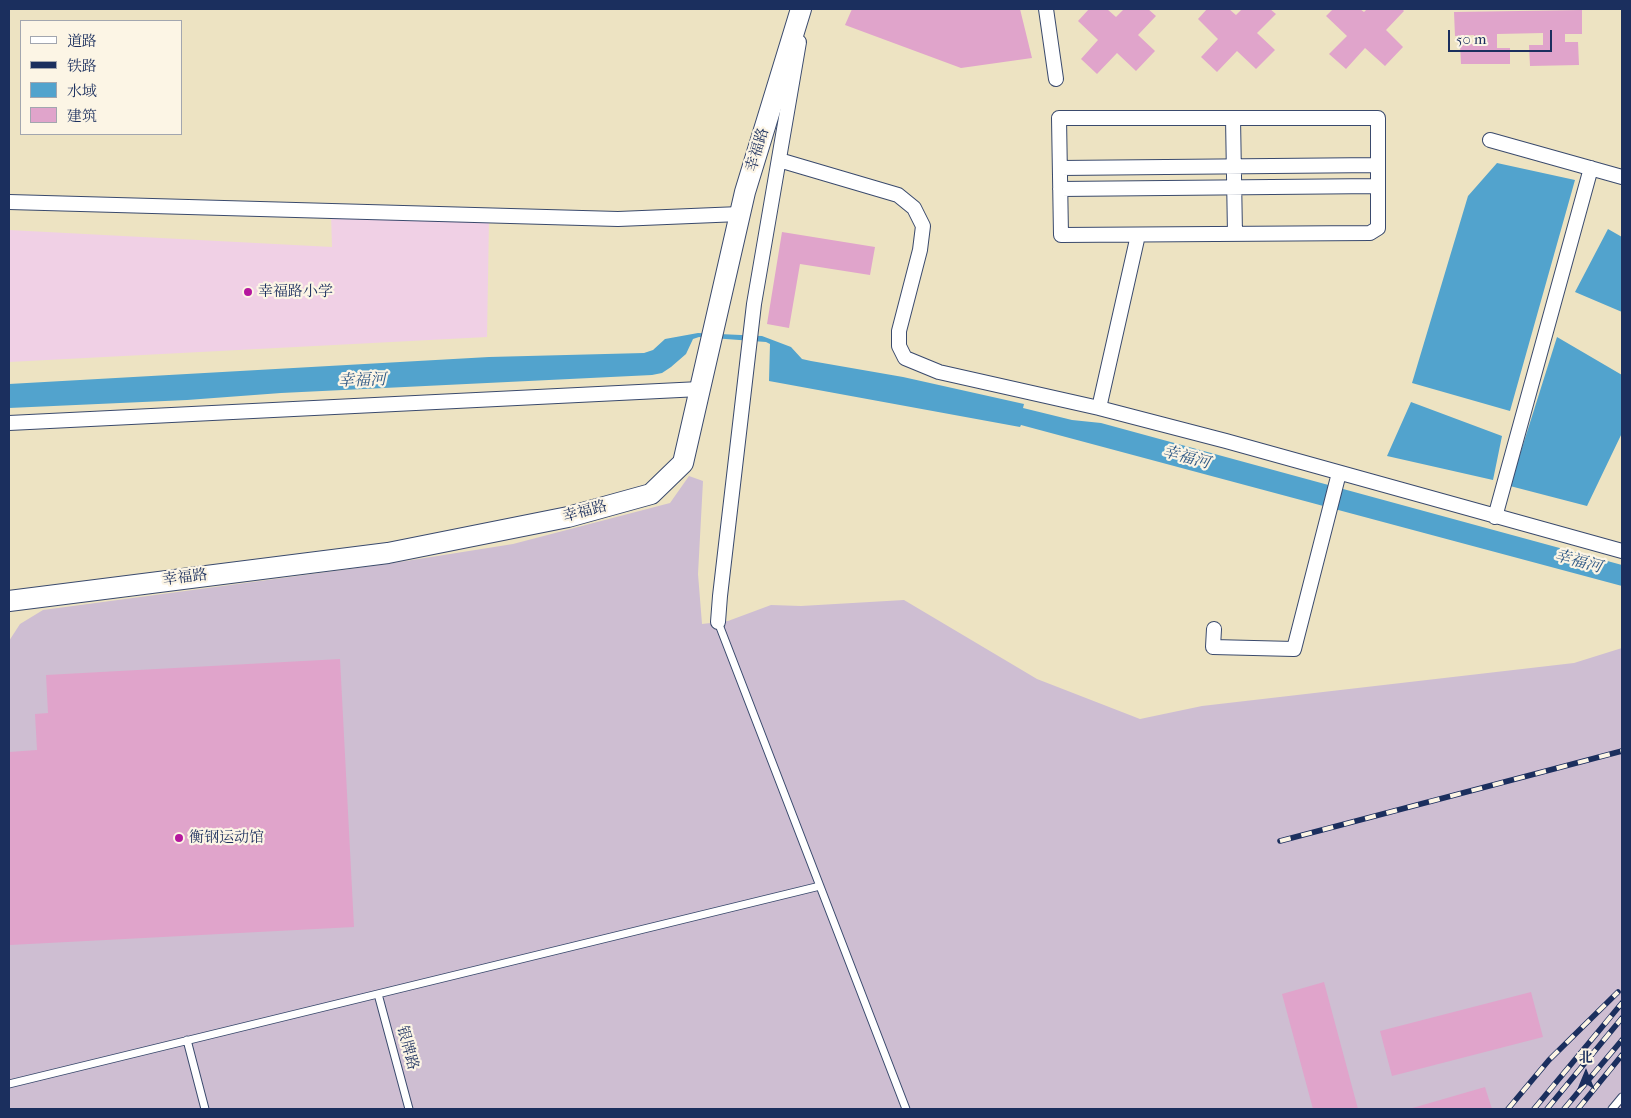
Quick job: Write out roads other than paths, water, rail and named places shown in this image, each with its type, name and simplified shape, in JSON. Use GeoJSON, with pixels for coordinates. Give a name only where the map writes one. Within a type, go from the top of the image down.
{"type":"FeatureCollection","features":[{"type":"Feature","properties":{"kind":"street"},"geometry":{"type":"LineString","coordinates":[[718,622],[754,304],[799,40],[802,9]]}},
{"type":"Feature","properties":{"kind":"street","name":"幸福路"},"geometry":{"type":"LineString","coordinates":[[9,601],[388,553],[568,517],[651,494],[683,463],[745,192],[802,9]]}},
{"type":"Feature","properties":{"kind":"street"},"geometry":{"type":"LineString","coordinates":[[1046,9],[1056,80]]}},
{"type":"Feature","properties":{"kind":"street"},"geometry":{"type":"LineString","coordinates":[[1059,118],[1378,118],[1378,165],[1378,228],[1370,233],[1061,235],[1059,118]]}},
{"type":"Feature","properties":{"kind":"street"},"geometry":{"type":"LineString","coordinates":[[1233,118],[1236,234]]}},
{"type":"Feature","properties":{"kind":"street"},"geometry":{"type":"LineString","coordinates":[[1490,140],[1622,177]]}},
{"type":"Feature","properties":{"kind":"street"},"geometry":{"type":"LineString","coordinates":[[779,160],[898,195],[914,208],[922,226],[920,250],[899,331],[899,346],[905,358],[939,372],[1099,408],[1226,441],[1622,552]]}},
{"type":"Feature","properties":{"kind":"street"},"geometry":{"type":"LineString","coordinates":[[1060,168],[1378,165]]}},
{"type":"Feature","properties":{"kind":"street"},"geometry":{"type":"LineString","coordinates":[[1495,517],[1590,168]]}},
{"type":"Feature","properties":{"kind":"street"},"geometry":{"type":"LineString","coordinates":[[1060,189],[1378,186]]}},
{"type":"Feature","properties":{"kind":"street"},"geometry":{"type":"LineString","coordinates":[[9,202],[618,219],[740,214]]}},
{"type":"Feature","properties":{"kind":"street"},"geometry":{"type":"LineString","coordinates":[[1099,408],[1138,235]]}},
{"type":"Feature","properties":{"kind":"street"},"geometry":{"type":"LineString","coordinates":[[9,423],[700,389]]}},
{"type":"Feature","properties":{"kind":"street"},"geometry":{"type":"LineString","coordinates":[[1214,629],[1213,647],[1294,649],[1339,473]]}},
{"type":"Feature","properties":{"kind":"lane"},"geometry":{"type":"LineString","coordinates":[[718,622],[906,1109]]}},
{"type":"Feature","properties":{"kind":"lane"},"geometry":{"type":"LineString","coordinates":[[9,1084],[820,886]]}},
{"type":"Feature","properties":{"kind":"lane","name":"银牌路"},"geometry":{"type":"LineString","coordinates":[[378,994],[409,1109]]}},
{"type":"Feature","properties":{"kind":"lane"},"geometry":{"type":"LineString","coordinates":[[188,1040],[206,1109]]}},
{"type":"Feature","properties":{"kind":"lane"},"geometry":{"type":"LineString","coordinates":[[1612,1109],[1622,1097]]}},
{"type":"Feature","properties":{"kind":"water"},"geometry":{"type":"Polygon","coordinates":[[[1497,163],[1575,180],[1510,411],[1412,383],[1468,196],[1497,163]]]}},
{"type":"Feature","properties":{"kind":"water"},"geometry":{"type":"Polygon","coordinates":[[[1608,229],[1622,237],[1622,312],[1575,292],[1608,229]]]}},
{"type":"Feature","properties":{"kind":"water","name":"幸福河"},"geometry":{"type":"Polygon","coordinates":[[[698,333],[762,336],[791,347],[802,359],[903,377],[1024,404],[1023,408],[1072,420],[1101,423],[1622,565],[1622,586],[1021,425],[1020,427],[769,381],[770,344],[766,342],[699,337],[693,339],[686,354],[671,367],[662,373],[652,375],[9,408],[9,384],[489,357],[644,353],[653,350],[665,339],[698,333]]]}},
{"type":"Feature","properties":{"kind":"water"},"geometry":{"type":"Polygon","coordinates":[[[1557,337],[1622,375],[1622,433],[1587,506],[1510,486],[1557,337]]]}},
{"type":"Feature","properties":{"kind":"water"},"geometry":{"type":"Polygon","coordinates":[[[1411,402],[1502,436],[1493,480],[1387,456],[1411,402]]]}},
{"type":"Feature","properties":{"kind":"railway"},"geometry":{"type":"LineString","coordinates":[[1280,841],[1622,751]]}},
{"type":"Feature","properties":{"kind":"railway"},"geometry":{"type":"LineString","coordinates":[[1508,1109],[1549,1060],[1618,992]]}},
{"type":"Feature","properties":{"kind":"railway"},"geometry":{"type":"LineString","coordinates":[[1534,1109],[1622,1003]]}},
{"type":"Feature","properties":{"kind":"railway"},"geometry":{"type":"LineString","coordinates":[[1547,1109],[1622,1018]]}},
{"type":"Feature","properties":{"kind":"railway"},"geometry":{"type":"LineString","coordinates":[[1564,1109],[1622,1040]]}},
{"type":"Feature","properties":{"kind":"railway"},"geometry":{"type":"LineString","coordinates":[[1578,1109],[1622,1055]]}},
{"type":"Feature","properties":{"kind":"place","name":"幸福路小学"},"geometry":{"type":"Point","coordinates":[248,292]}},
{"type":"Feature","properties":{"kind":"place","name":"衡钢运动馆"},"geometry":{"type":"Point","coordinates":[179,838]}}]}
